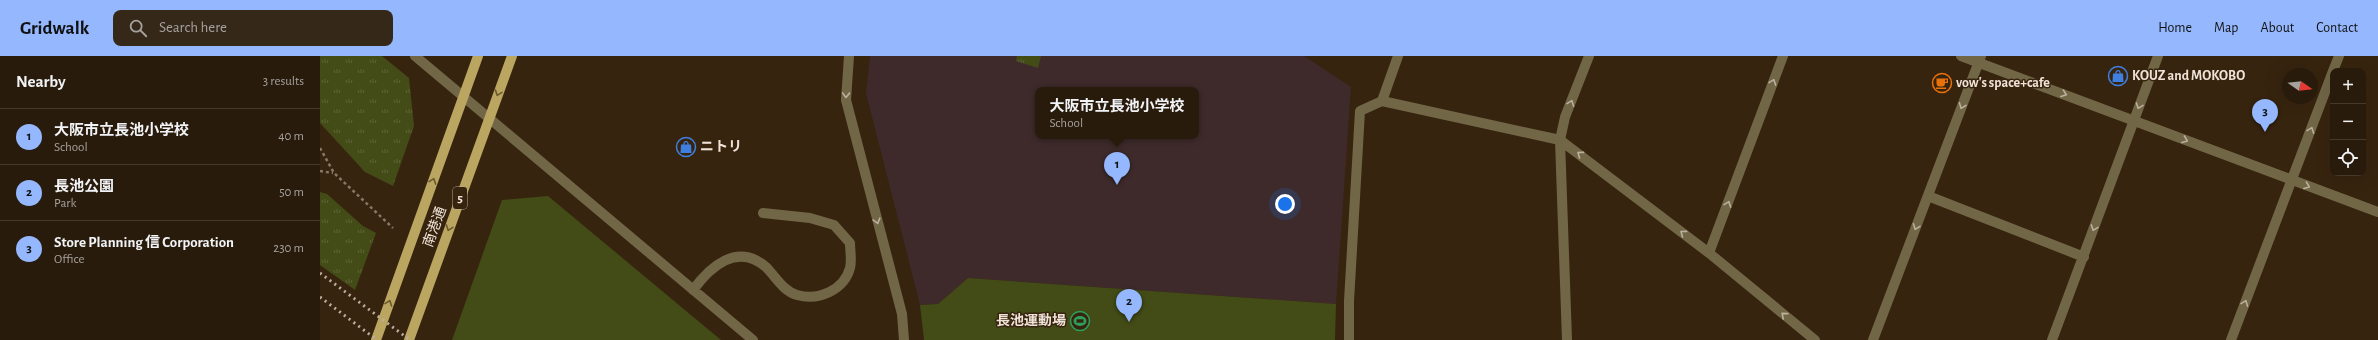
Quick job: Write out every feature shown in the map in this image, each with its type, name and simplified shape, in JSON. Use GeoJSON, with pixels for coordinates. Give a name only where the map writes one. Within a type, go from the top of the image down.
{"type":"FeatureCollection","features":[{"type":"Feature","properties":{"kind":"main road","name":"南港通"},"geometry":{"type":"LineString","coordinates":[[376,340],[478,56]]}},
{"type":"Feature","properties":{"kind":"main road","name":"南港通"},"geometry":{"type":"LineString","coordinates":[[409,340],[512,56]]}},
{"type":"Feature","properties":{"kind":"street"},"geometry":{"type":"LineString","coordinates":[[416,56],[753,340]]}},
{"type":"Feature","properties":{"kind":"street"},"geometry":{"type":"LineString","coordinates":[[849,56],[846,100],[902,314],[904,340]]}},
{"type":"Feature","properties":{"kind":"street"},"geometry":{"type":"LineString","coordinates":[[1382,101],[1398,56]]}},
{"type":"Feature","properties":{"kind":"street"},"geometry":{"type":"LineString","coordinates":[[1567,340],[1560,140],[1565,117],[1589,56]]}},
{"type":"Feature","properties":{"kind":"street"},"geometry":{"type":"LineString","coordinates":[[1709,253],[1783,56]]}},
{"type":"Feature","properties":{"kind":"street"},"geometry":{"type":"LineString","coordinates":[[1961,56],[1980,59],[2134,120],[2378,212]]}},
{"type":"Feature","properties":{"kind":"street"},"geometry":{"type":"LineString","coordinates":[[2052,340],[2158,56]]}},
{"type":"Feature","properties":{"kind":"street"},"geometry":{"type":"LineString","coordinates":[[2334,68],[2339,56]]}},
{"type":"Feature","properties":{"kind":"street"},"geometry":{"type":"LineString","coordinates":[[1873,340],[1980,59]]}},
{"type":"Feature","properties":{"kind":"street"},"geometry":{"type":"LineString","coordinates":[[2231,340],[2330,79]]}},
{"type":"Feature","properties":{"kind":"street"},"geometry":{"type":"LineString","coordinates":[[1349,340],[1349,302],[1360,111],[1382,101],[1560,140],[1709,253],[1814,340]]}},
{"type":"Feature","properties":{"kind":"street"},"geometry":{"type":"LineString","coordinates":[[1928,196],[2084,257]]}},
{"type":"Feature","properties":{"kind":"street"},"geometry":{"type":"LineString","coordinates":[[693,290],[706,273],[725,259],[746,257],[765,266],[778,283],[796,295],[822,296],[840,286],[850,267],[850,243],[834,225],[810,218],[763,213]]}},
{"type":"Feature","properties":{"kind":"path"},"geometry":{"type":"LineString","coordinates":[[320,148],[334,173],[393,228]]}},
{"type":"Feature","properties":{"kind":"path"},"geometry":{"type":"LineString","coordinates":[[320,171],[334,173]]}},
{"type":"Feature","properties":{"kind":"shaded area"},"geometry":{"type":"Polygon","coordinates":[[[870,56],[1304,56],[1351,87],[1336,304],[968,278],[938,304],[920,305],[866,93],[870,56]]]}},
{"type":"Feature","properties":{"kind":"green space"},"geometry":{"type":"Polygon","coordinates":[[[320,56],[382,56],[409,78],[414,126],[393,186],[365,172],[320,123],[320,56]]]}},
{"type":"Feature","properties":{"kind":"green space"},"geometry":{"type":"Polygon","coordinates":[[[1017,56],[1041,56],[1038,68],[1016,61],[1017,56]]]}},
{"type":"Feature","properties":{"kind":"green space"},"geometry":{"type":"Polygon","coordinates":[[[320,192],[327,194],[363,226],[376,233],[355,290],[320,265],[320,192]]]}},
{"type":"Feature","properties":{"kind":"green space"},"geometry":{"type":"Polygon","coordinates":[[[548,196],[721,340],[452,340],[502,200],[548,196]]]}},
{"type":"Feature","properties":{"kind":"green space"},"geometry":{"type":"Polygon","coordinates":[[[968,278],[1336,304],[1335,340],[924,340],[920,305],[938,304],[968,278]]]}},
{"type":"Feature","properties":{"kind":"railway"},"geometry":{"type":"LineString","coordinates":[[320,273],[410,340]]}},
{"type":"Feature","properties":{"kind":"railway"},"geometry":{"type":"LineString","coordinates":[[320,297],[377,340]]}},
{"type":"Feature","properties":{"kind":"place","name":"KOUZ and MOKOBO"},"geometry":{"type":"Point","coordinates":[2118,76]}},
{"type":"Feature","properties":{"kind":"place","name":"vow's space+cafe"},"geometry":{"type":"Point","coordinates":[1942,83]}},
{"type":"Feature","properties":{"kind":"place","name":"Store Planning 信 Corporation"},"geometry":{"type":"Point","coordinates":[2265,132]}},
{"type":"Feature","properties":{"kind":"place","name":"ニトリ"},"geometry":{"type":"Point","coordinates":[686,147]}},
{"type":"Feature","properties":{"kind":"place","name":"大阪市立長池小学校"},"geometry":{"type":"Point","coordinates":[1117,185]}},
{"type":"Feature","properties":{"kind":"place","name":"長池運動場"},"geometry":{"type":"Point","coordinates":[1080,321]}},
{"type":"Feature","properties":{"kind":"place","name":"長池公園"},"geometry":{"type":"Point","coordinates":[1129,322]}}]}
